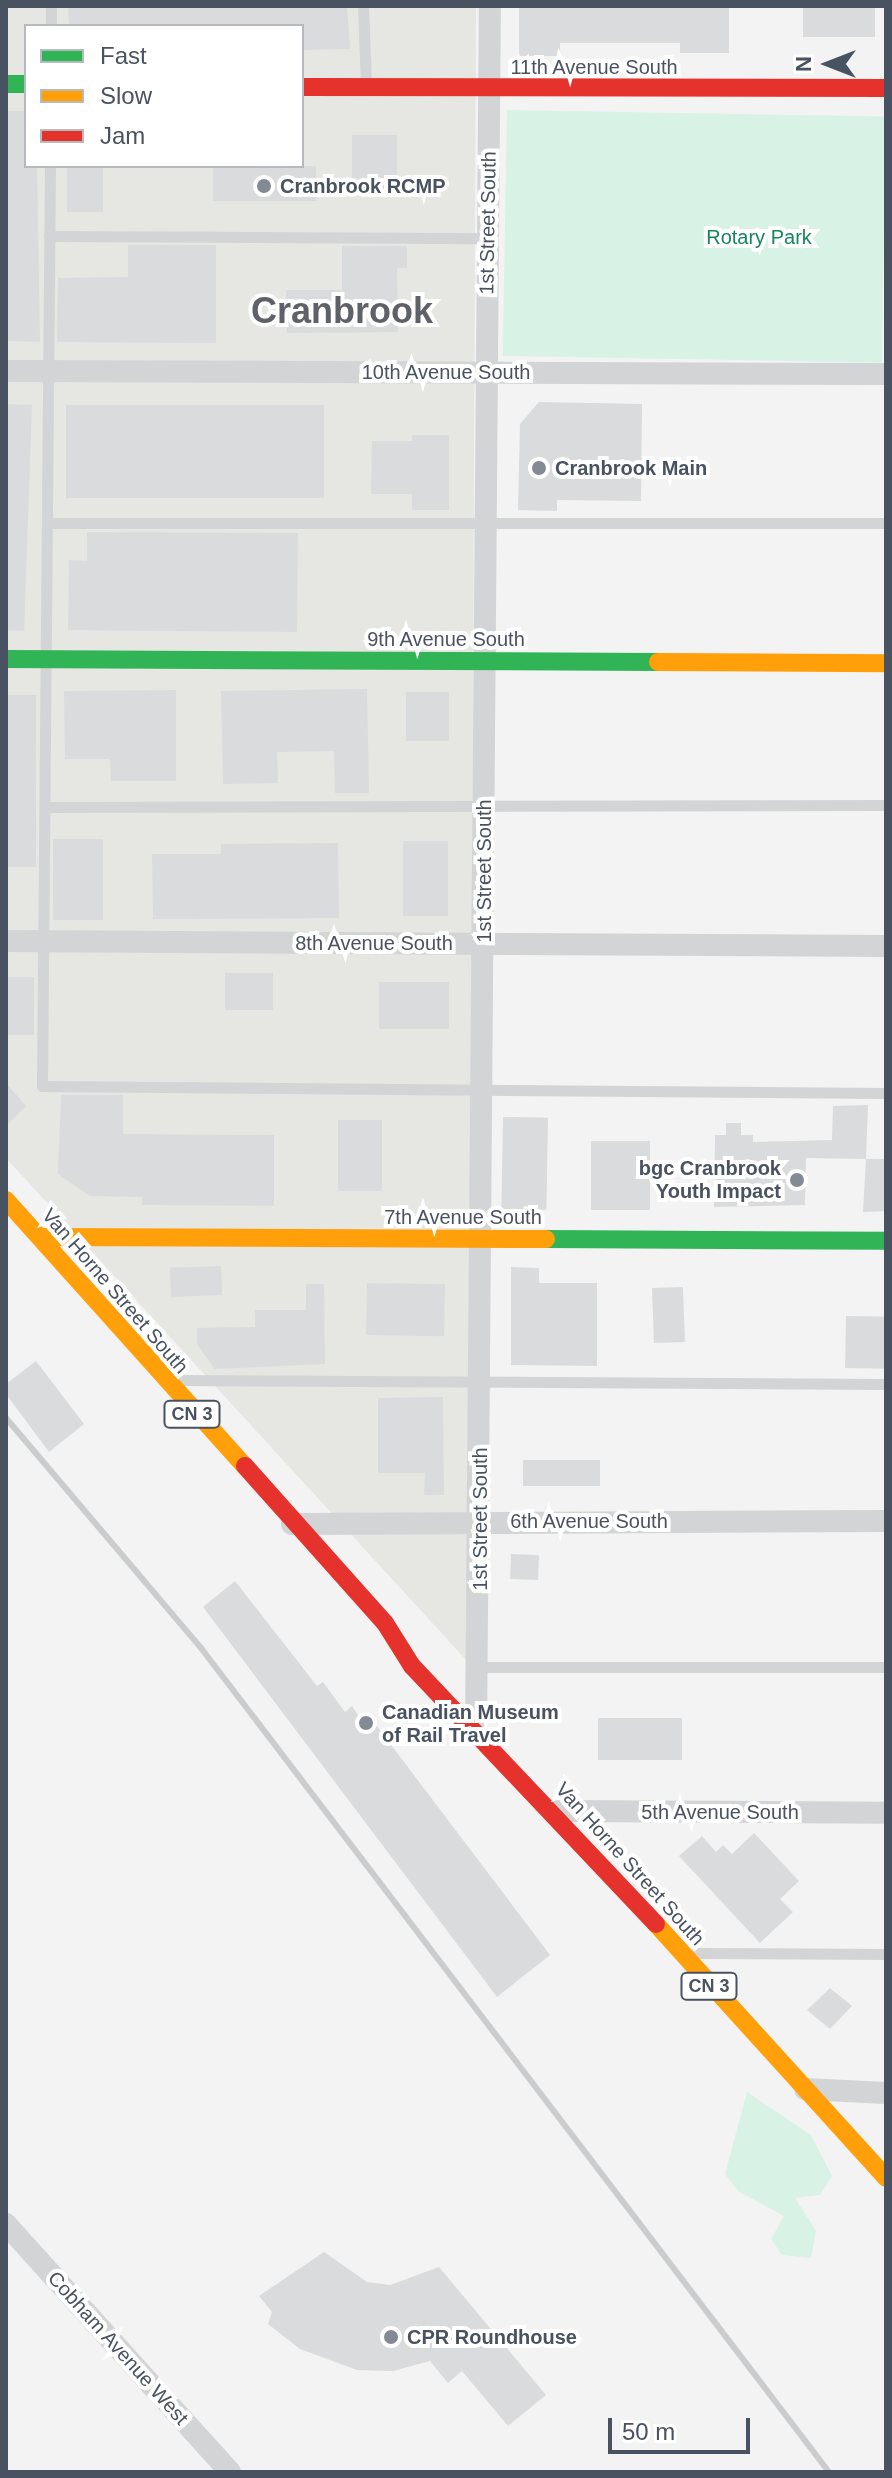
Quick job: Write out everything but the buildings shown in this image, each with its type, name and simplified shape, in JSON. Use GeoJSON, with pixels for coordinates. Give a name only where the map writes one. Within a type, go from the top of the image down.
{"type":"FeatureCollection","features":[{"type":"Feature","properties":{"kind":"main road","name":"11th Avenue South"},"geometry":{"type":"LineString","coordinates":[[304,87],[489,90],[886,88]]}},
{"type":"Feature","properties":{"kind":"main road","name":"9th Avenue South"},"geometry":{"type":"LineString","coordinates":[[6,659],[886,663]]}},
{"type":"Feature","properties":{"kind":"main road","name":"Van Horne Street South"},"geometry":{"type":"LineString","coordinates":[[6,1200],[162,1380],[385,1623],[412,1666],[476,1736],[536,1791]]}},
{"type":"Feature","properties":{"kind":"main road","name":"7th Avenue South"},"geometry":{"type":"LineString","coordinates":[[40,1237],[886,1241]]}},
{"type":"Feature","properties":{"kind":"main road","name":"Van Horne Street South"},"geometry":{"type":"LineString","coordinates":[[385,1623],[417,1642],[478,1707],[553,1811],[886,2178]]}},
{"type":"Feature","properties":{"kind":"street","name":"1st Street South"},"geometry":{"type":"LineString","coordinates":[[476,1736],[479,1667],[490,6]]}},
{"type":"Feature","properties":{"kind":"street","name":"10th Avenue South"},"geometry":{"type":"LineString","coordinates":[[6,371],[886,374]]}},
{"type":"Feature","properties":{"kind":"street","name":"8th Avenue South"},"geometry":{"type":"LineString","coordinates":[[6,941],[886,946]]}},
{"type":"Feature","properties":{"kind":"street","name":"6th Avenue South"},"geometry":{"type":"LineString","coordinates":[[292,1524],[886,1521]]}},
{"type":"Feature","properties":{"kind":"street","name":"5th Avenue South"},"geometry":{"type":"LineString","coordinates":[[553,1811],[886,1813]]}},
{"type":"Feature","properties":{"kind":"street"},"geometry":{"type":"LineString","coordinates":[[805,2089],[886,2093]]}},
{"type":"Feature","properties":{"kind":"street","name":"Cobham Avenue West"},"geometry":{"type":"LineString","coordinates":[[6,2224],[230,2472]]}},
{"type":"Feature","properties":{"kind":"lane"},"geometry":{"type":"LineString","coordinates":[[363,6],[366,88]]}},
{"type":"Feature","properties":{"kind":"lane"},"geometry":{"type":"LineString","coordinates":[[50,168],[42,1086],[886,1093]]}},
{"type":"Feature","properties":{"kind":"lane"},"geometry":{"type":"LineString","coordinates":[[49,236],[488,238]]}},
{"type":"Feature","properties":{"kind":"lane"},"geometry":{"type":"LineString","coordinates":[[47,523],[886,523]]}},
{"type":"Feature","properties":{"kind":"lane"},"geometry":{"type":"LineString","coordinates":[[45,807],[886,805]]}},
{"type":"Feature","properties":{"kind":"lane"},"geometry":{"type":"LineString","coordinates":[[162,1380],[481,1385],[886,1384]]}},
{"type":"Feature","properties":{"kind":"lane"},"geometry":{"type":"LineString","coordinates":[[479,1667],[886,1667]]}},
{"type":"Feature","properties":{"kind":"lane"},"geometry":{"type":"LineString","coordinates":[[679,1953],[886,1954]]}},
{"type":"Feature","properties":{"kind":"shaded area"},"geometry":{"type":"Polygon","coordinates":[[[6,6],[476,6],[469,1663],[6,1158],[6,6]]]}},
{"type":"Feature","properties":{"kind":"green space","name":"Rotary Park"},"geometry":{"type":"Polygon","coordinates":[[[507,110],[886,117],[882,363],[503,356],[507,110]]]}},
{"type":"Feature","properties":{"kind":"green space"},"geometry":{"type":"Polygon","coordinates":[[[747,2092],[811,2135],[832,2176],[820,2195],[795,2198],[816,2231],[811,2258],[782,2255],[771,2239],[784,2216],[738,2191],[725,2174],[747,2092]]]}},
{"type":"Feature","properties":{"kind":"railway"},"geometry":{"type":"LineString","coordinates":[[6,1418],[201,1648],[829,2472]]}},
{"type":"Feature","properties":{"kind":"traffic: fast"},"geometry":{"type":"LineString","coordinates":[[6,84],[24,84]]}},
{"type":"Feature","properties":{"kind":"traffic: fast"},"geometry":{"type":"LineString","coordinates":[[6,659],[658,662]]}},
{"type":"Feature","properties":{"kind":"traffic: fast"},"geometry":{"type":"LineString","coordinates":[[546,1239],[886,1241]]}},
{"type":"Feature","properties":{"kind":"traffic: slow"},"geometry":{"type":"LineString","coordinates":[[658,662],[886,663]]}},
{"type":"Feature","properties":{"kind":"traffic: slow"},"geometry":{"type":"LineString","coordinates":[[6,1200],[245,1466]]}},
{"type":"Feature","properties":{"kind":"traffic: slow"},"geometry":{"type":"LineString","coordinates":[[40,1237],[546,1239]]}},
{"type":"Feature","properties":{"kind":"traffic: slow"},"geometry":{"type":"LineString","coordinates":[[656,1924],[886,2178]]}},
{"type":"Feature","properties":{"kind":"traffic: jam"},"geometry":{"type":"LineString","coordinates":[[304,87],[886,88]]}},
{"type":"Feature","properties":{"kind":"traffic: jam"},"geometry":{"type":"LineString","coordinates":[[245,1466],[385,1623],[412,1666],[656,1924]]}},
{"type":"Feature","properties":{"kind":"place","name":"Cranbrook RCMP"},"geometry":{"type":"Point","coordinates":[264,186]}},
{"type":"Feature","properties":{"kind":"place","name":"Cranbrook Main"},"geometry":{"type":"Point","coordinates":[539,468]}},
{"type":"Feature","properties":{"kind":"place","name":"bgc Cranbrook Youth Impact"},"geometry":{"type":"Point","coordinates":[797,1180]}},
{"type":"Feature","properties":{"kind":"place","name":"Canadian Museum of Rail Travel"},"geometry":{"type":"Point","coordinates":[366,1723]}},
{"type":"Feature","properties":{"kind":"place","name":"CPR Roundhouse"},"geometry":{"type":"Point","coordinates":[391,2337]}},
{"type":"Feature","properties":{"kind":"district","name":"Cranbrook"},"geometry":{"type":"Point","coordinates":[342,311]}}]}
